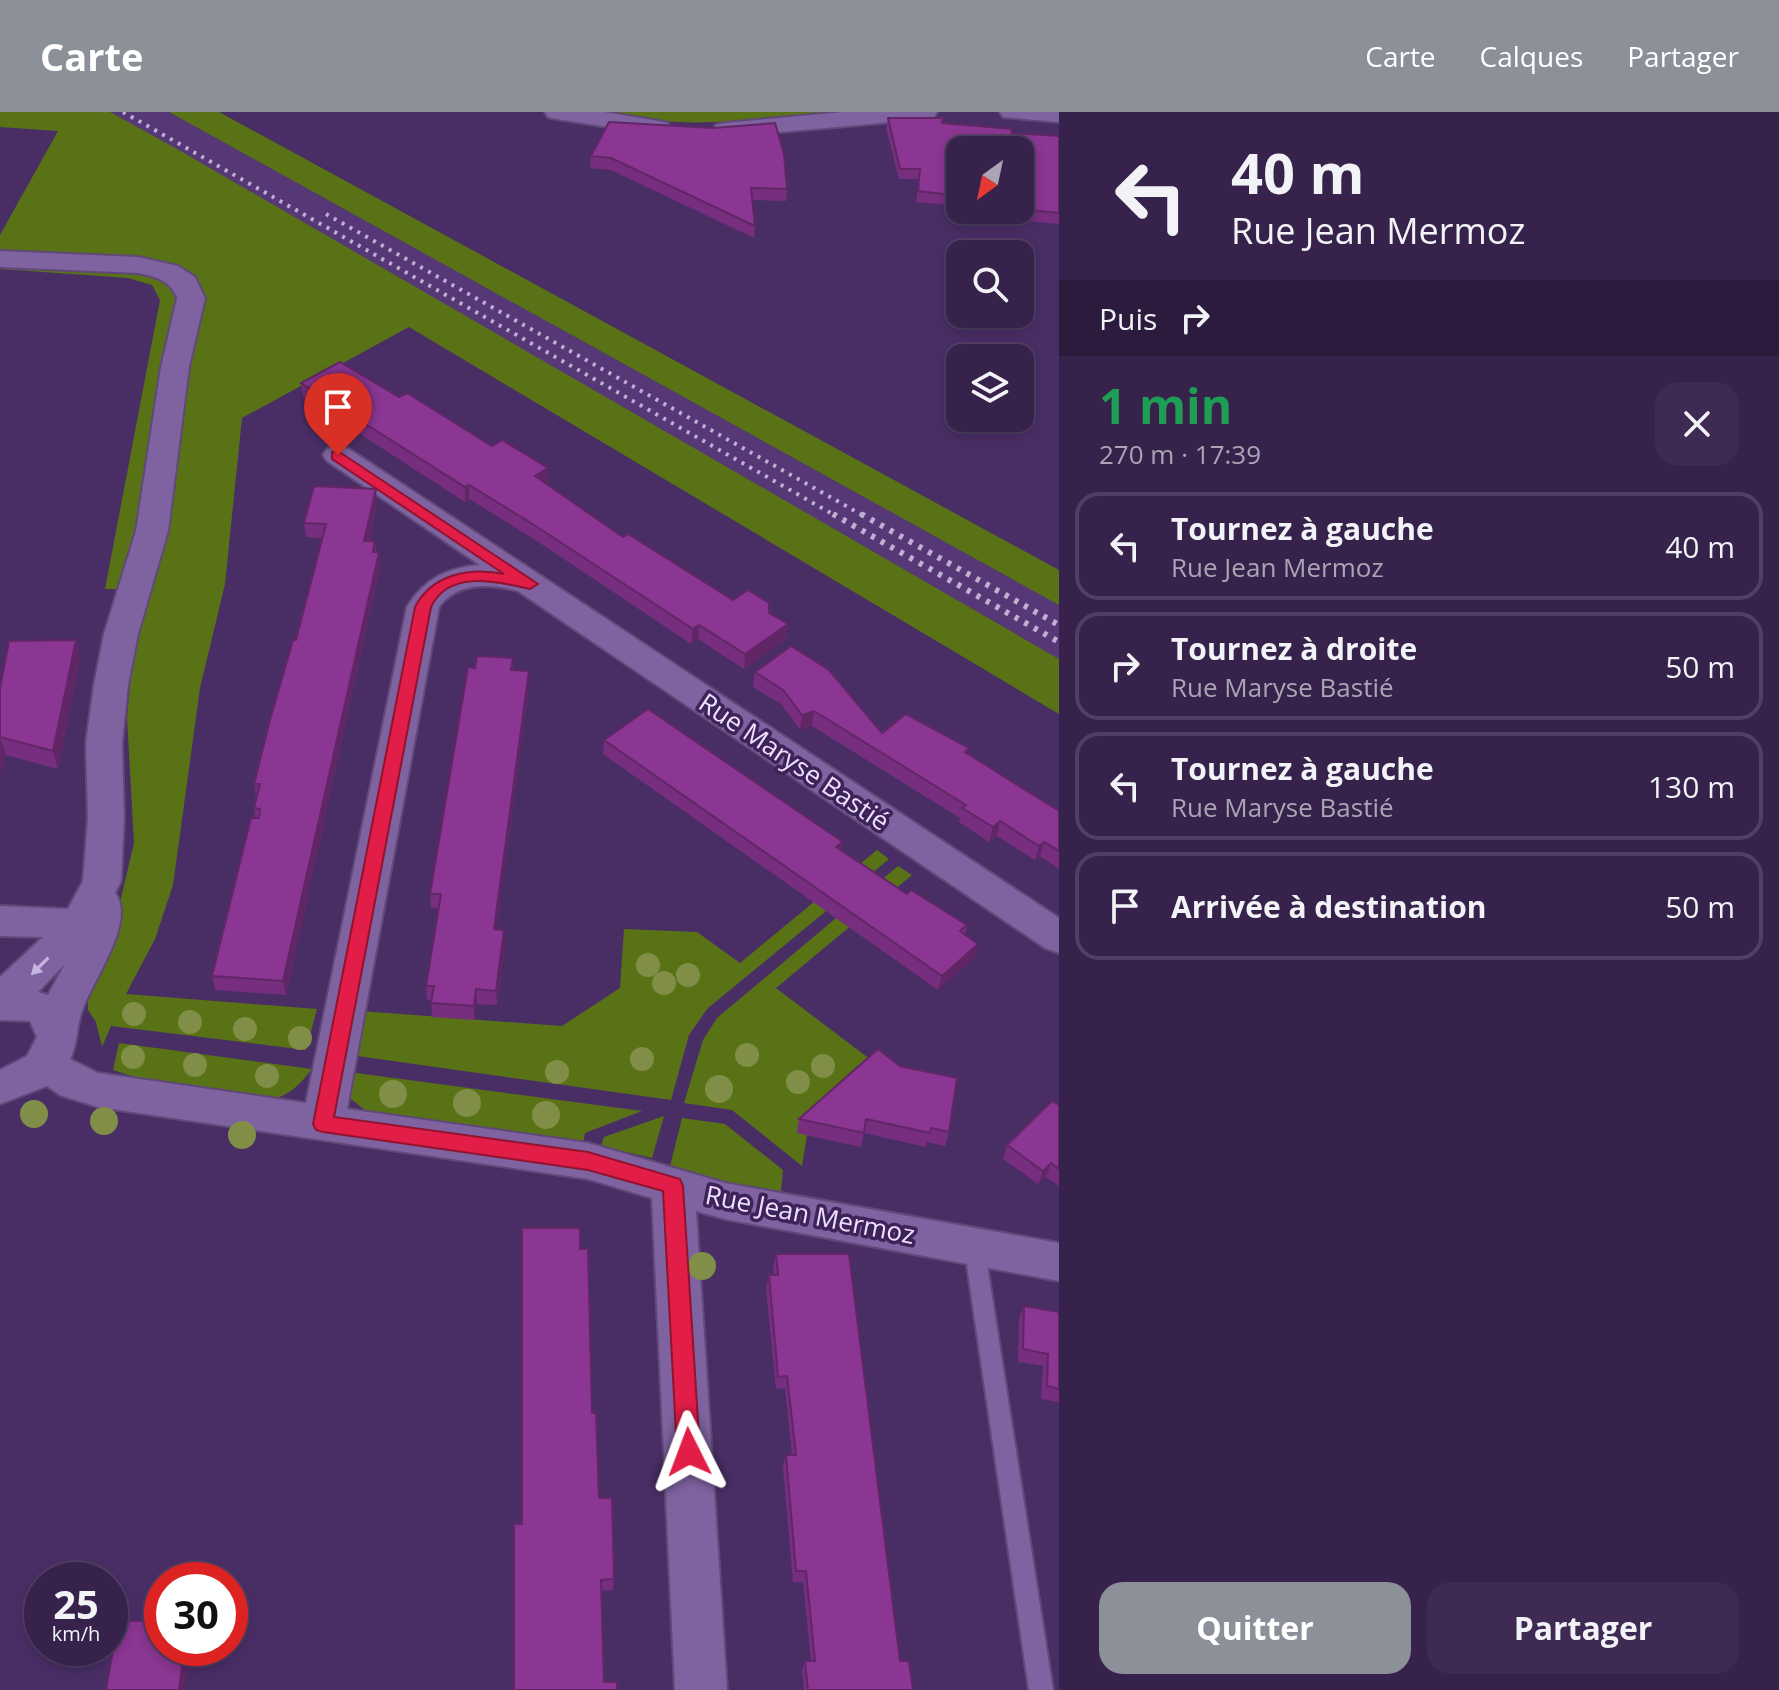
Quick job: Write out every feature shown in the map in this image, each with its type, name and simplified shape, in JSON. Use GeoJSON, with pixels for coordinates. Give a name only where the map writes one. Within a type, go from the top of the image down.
{"type":"FeatureCollection","features":[{"type":"Feature","properties":{"kind":"street"},"geometry":{"type":"LineString","coordinates":[[557,112],[625,124],[692,130],[925,112]]}},
{"type":"Feature","properties":{"kind":"street"},"geometry":{"type":"LineString","coordinates":[[1012,112],[1059,115]]}},
{"type":"Feature","properties":{"kind":"street"},"geometry":{"type":"LineString","coordinates":[[0,259],[156,269],[185,283],[191,298],[175,367],[152,531],[121,634],[111,685],[104,743],[106,819],[101,923],[88,956],[23,1071]]}},
{"type":"Feature","properties":{"kind":"street","name":"Rue Maryse Bastié"},"geometry":{"type":"LineString","coordinates":[[338,455],[1059,938]]}},
{"type":"Feature","properties":{"kind":"street","name":"Rue Maryse Bastié"},"geometry":{"type":"LineString","coordinates":[[323,1124],[423,607],[429,595],[460,578],[487,575],[530,584]]}},
{"type":"Feature","properties":{"kind":"street"},"geometry":{"type":"LineString","coordinates":[[0,1001],[30,976],[78,924],[102,881]]}},
{"type":"Feature","properties":{"kind":"street"},"geometry":{"type":"LineString","coordinates":[[0,921],[78,924]]}},
{"type":"Feature","properties":{"kind":"street","name":"Rue Jean Mermoz"},"geometry":{"type":"LineString","coordinates":[[0,1001],[34,1005],[49,1014],[23,1071],[85,1087],[588,1161],[725,1201],[1059,1262]]}},
{"type":"Feature","properties":{"kind":"street"},"geometry":{"type":"LineString","coordinates":[[673,1186],[701,1690]]}},
{"type":"Feature","properties":{"kind":"lane"},"geometry":{"type":"LineString","coordinates":[[974,1245],[1041,1690]]}},
{"type":"Feature","properties":{"kind":"shaded area"},"geometry":{"type":"Polygon","coordinates":[[[110,112],[169,112],[1059,605],[1059,659],[110,112]]]}},
{"type":"Feature","properties":{"kind":"green space"},"geometry":{"type":"Polygon","coordinates":[[[0,112],[110,112],[177,149],[1059,659],[1059,714],[409,327],[242,418],[225,584],[200,688],[173,885],[155,939],[126,994],[317,1009],[306,1050],[111,1026],[102,1047],[96,1022],[88,1010],[88,993],[117,915],[134,843],[127,718],[133,654],[147,590],[105,589],[160,300],[152,285],[128,278],[0,269],[0,235],[58,131],[0,127],[0,112]]]}},
{"type":"Feature","properties":{"kind":"green space"},"geometry":{"type":"Polygon","coordinates":[[[169,112],[219,112],[1059,570],[1059,605],[169,112]]]}},
{"type":"Feature","properties":{"kind":"green space"},"geometry":{"type":"Polygon","coordinates":[[[608,112],[841,112],[694,122],[636,118],[608,112]]]}},
{"type":"Feature","properties":{"kind":"green space"},"geometry":{"type":"Polygon","coordinates":[[[877,850],[889,859],[707,1009],[689,1035],[671,1100],[350,1055],[360,1011],[562,1026],[620,988],[624,929],[697,932],[740,963],[877,850]]]}},
{"type":"Feature","properties":{"kind":"green space"},"geometry":{"type":"Polygon","coordinates":[[[898,866],[912,875],[776,988],[875,1063],[809,1122],[802,1166],[732,1110],[684,1103],[703,1040],[717,1018],[898,866]]]}},
{"type":"Feature","properties":{"kind":"green space"},"geometry":{"type":"Polygon","coordinates":[[[119,1043],[312,1069],[293,1089],[279,1097],[221,1096],[113,1070],[119,1043]]]}},
{"type":"Feature","properties":{"kind":"green space"},"geometry":{"type":"Polygon","coordinates":[[[349,1072],[642,1111],[585,1133],[583,1143],[366,1111],[345,1090],[349,1072]]]}},
{"type":"Feature","properties":{"kind":"green space"},"geometry":{"type":"Polygon","coordinates":[[[664,1116],[652,1158],[601,1146],[604,1137],[664,1116]]]}},
{"type":"Feature","properties":{"kind":"green space"},"geometry":{"type":"Polygon","coordinates":[[[682,1118],[725,1124],[783,1170],[781,1191],[725,1183],[670,1166],[682,1118]]]}},
{"type":"Feature","properties":{"kind":"building"},"geometry":{"type":"Polygon","coordinates":[[[888,118],[943,118],[942,123],[1059,136],[1059,213],[1034,210],[1034,136],[946,136],[946,194],[918,191],[920,169],[900,169],[888,118]]]}},
{"type":"Feature","properties":{"kind":"building"},"geometry":{"type":"Polygon","coordinates":[[[609,122],[713,128],[775,123],[784,154],[787,189],[751,188],[755,226],[611,158],[591,156],[609,122]]]}},
{"type":"Feature","properties":{"kind":"building"},"geometry":{"type":"Polygon","coordinates":[[[340,362],[399,397],[407,393],[492,446],[502,440],[548,468],[535,476],[623,537],[628,534],[733,600],[748,590],[769,603],[769,613],[788,624],[745,654],[699,625],[693,629],[531,523],[469,485],[465,487],[301,383],[340,362]]]}},
{"type":"Feature","properties":{"kind":"building"},"geometry":{"type":"Polygon","coordinates":[[[314,486],[376,489],[364,541],[375,541],[373,552],[379,552],[283,981],[212,976],[251,818],[259,818],[260,809],[254,808],[260,784],[254,784],[326,524],[304,523],[314,486]]]}},
{"type":"Feature","properties":{"kind":"building"},"geometry":{"type":"Polygon","coordinates":[[[76,640],[53,751],[0,737],[0,688],[9,641],[76,640]]]}},
{"type":"Feature","properties":{"kind":"building"},"geometry":{"type":"Polygon","coordinates":[[[791,646],[829,670],[882,733],[906,714],[969,748],[965,752],[1059,811],[1059,851],[1044,842],[1039,846],[1000,821],[993,827],[962,808],[966,805],[814,711],[802,715],[783,690],[755,672],[791,646]]]}},
{"type":"Feature","properties":{"kind":"building"},"geometry":{"type":"Polygon","coordinates":[[[477,656],[513,658],[511,670],[529,671],[494,929],[504,930],[496,991],[476,989],[474,1006],[431,1003],[434,986],[426,986],[441,894],[430,894],[468,667],[475,668],[477,656]]]}},
{"type":"Feature","properties":{"kind":"building"},"geometry":{"type":"Polygon","coordinates":[[[648,709],[843,842],[836,847],[907,894],[911,890],[967,925],[960,931],[978,944],[942,976],[604,740],[648,709]]]}},
{"type":"Feature","properties":{"kind":"building"},"geometry":{"type":"Polygon","coordinates":[[[878,1049],[900,1066],[957,1078],[949,1132],[931,1128],[930,1133],[866,1119],[864,1133],[799,1119],[878,1049]]]}},
{"type":"Feature","properties":{"kind":"building"},"geometry":{"type":"Polygon","coordinates":[[[1052,1101],[1059,1105],[1059,1169],[1051,1163],[1043,1171],[1007,1145],[1052,1101]]]}},
{"type":"Feature","properties":{"kind":"building"},"geometry":{"type":"Polygon","coordinates":[[[522,1228],[580,1228],[580,1249],[588,1249],[592,1413],[596,1413],[599,1498],[612,1498],[614,1579],[601,1580],[604,1682],[617,1682],[617,1690],[514,1690],[514,1524],[522,1524],[522,1228]]]}},
{"type":"Feature","properties":{"kind":"building"},"geometry":{"type":"Polygon","coordinates":[[[776,1254],[849,1254],[900,1661],[909,1661],[913,1690],[808,1690],[805,1661],[815,1661],[806,1571],[796,1571],[786,1455],[796,1455],[787,1376],[778,1377],[769,1275],[778,1275],[776,1254]]]}},
{"type":"Feature","properties":{"kind":"building"},"geometry":{"type":"Polygon","coordinates":[[[1024,1306],[1059,1312],[1059,1389],[1047,1386],[1048,1354],[1023,1349],[1024,1306]]]}},
{"type":"Feature","properties":{"kind":"building"},"geometry":{"type":"Polygon","coordinates":[[[128,1621],[144,1621],[144,1666],[182,1666],[179,1690],[106,1690],[110,1666],[128,1666],[128,1621]]]}},
{"type":"Feature","properties":{"kind":"railway"},"geometry":{"type":"LineString","coordinates":[[123,112],[836,516]]}},
{"type":"Feature","properties":{"kind":"railway"},"geometry":{"type":"LineString","coordinates":[[326,214],[864,516]]}},
{"type":"Feature","properties":{"kind":"railway"},"geometry":{"type":"LineString","coordinates":[[833,514],[1059,642]]}},
{"type":"Feature","properties":{"kind":"railway"},"geometry":{"type":"LineString","coordinates":[[861,514],[1059,625]]}},
{"type":"Feature","properties":{"kind":"route"},"geometry":{"type":"LineString","coordinates":[[338,455],[530,584],[487,575],[460,578],[429,595],[423,607],[323,1124],[588,1161],[673,1186],[689,1452]]}}]}
